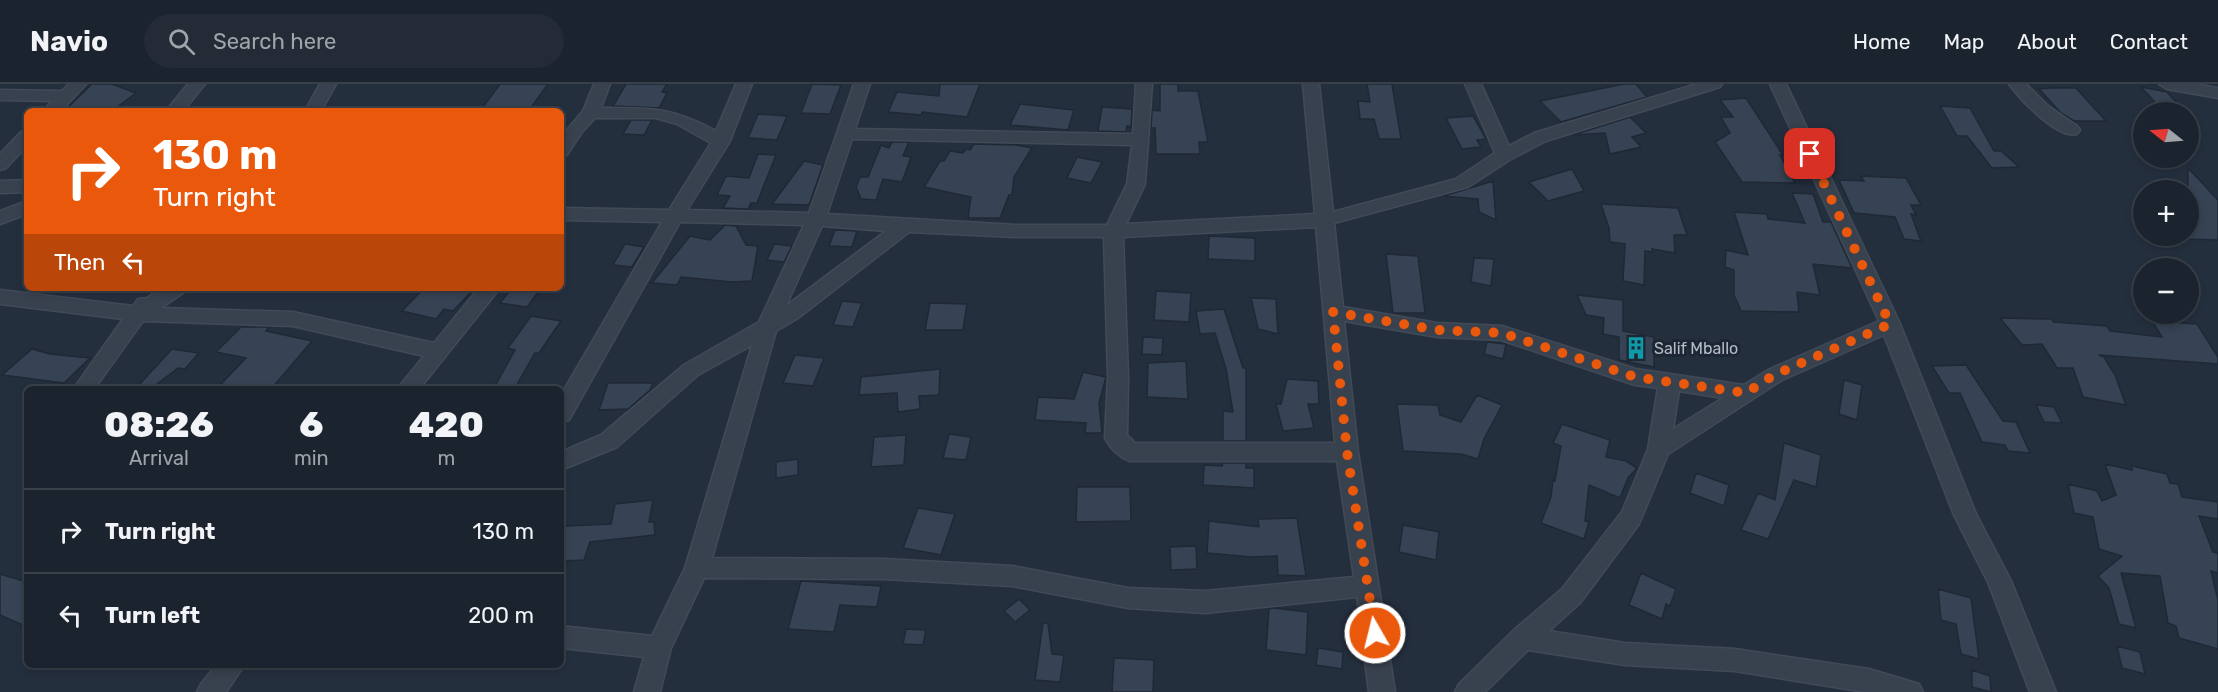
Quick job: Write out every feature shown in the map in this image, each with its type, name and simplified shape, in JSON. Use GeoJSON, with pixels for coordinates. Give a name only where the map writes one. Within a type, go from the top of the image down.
{"type":"FeatureCollection","features":[{"type":"Feature","properties":{"kind":"street"},"geometry":{"type":"LineString","coordinates":[[177,108],[197,84]]}},
{"type":"Feature","properties":{"kind":"street"},"geometry":{"type":"LineString","coordinates":[[591,113],[602,84]]}},
{"type":"Feature","properties":{"kind":"street"},"geometry":{"type":"LineString","coordinates":[[564,409],[674,217],[721,141],[744,84]]}},
{"type":"Feature","properties":{"kind":"street"},"geometry":{"type":"LineString","coordinates":[[647,692],[659,648],[696,568],[767,327],[816,219],[862,84]]}},
{"type":"Feature","properties":{"kind":"street"},"geometry":{"type":"LineString","coordinates":[[1144,84],[1136,184],[1113,231],[1118,377],[1116,438],[1130,452],[1347,452]]}},
{"type":"Feature","properties":{"kind":"street"},"geometry":{"type":"LineString","coordinates":[[1311,84],[1347,452],[1382,692]]}},
{"type":"Feature","properties":{"kind":"street"},"geometry":{"type":"LineString","coordinates":[[1473,84],[1505,155]]}},
{"type":"Feature","properties":{"kind":"street"},"geometry":{"type":"LineString","coordinates":[[564,214],[816,219],[905,226],[1113,231],[1324,220],[1462,183],[1505,155],[1540,137],[1714,84]]}},
{"type":"Feature","properties":{"kind":"street"},"geometry":{"type":"LineString","coordinates":[[1778,84],[1890,324],[1965,515],[1999,581],[2043,692]]}},
{"type":"Feature","properties":{"kind":"street"},"geometry":{"type":"LineString","coordinates":[[2017,84],[2042,110],[2071,130]]}},
{"type":"Feature","properties":{"kind":"street"},"geometry":{"type":"LineString","coordinates":[[2167,84],[2218,93]]}},
{"type":"Feature","properties":{"kind":"street"},"geometry":{"type":"LineString","coordinates":[[0,95],[72,90]]}},
{"type":"Feature","properties":{"kind":"street"},"geometry":{"type":"LineString","coordinates":[[54,108],[72,90]]}},
{"type":"Feature","properties":{"kind":"street"},"geometry":{"type":"LineString","coordinates":[[321,97],[332,108]]}},
{"type":"Feature","properties":{"kind":"street"},"geometry":{"type":"LineString","coordinates":[[568,128],[591,113],[656,113],[683,120],[721,141]]}},
{"type":"Feature","properties":{"kind":"street"},"geometry":{"type":"LineString","coordinates":[[846,134],[1141,140]]}},
{"type":"Feature","properties":{"kind":"street"},"geometry":{"type":"LineString","coordinates":[[0,164],[24,139]]}},
{"type":"Feature","properties":{"kind":"street"},"geometry":{"type":"LineString","coordinates":[[0,187],[24,186]]}},
{"type":"Feature","properties":{"kind":"street"},"geometry":{"type":"LineString","coordinates":[[0,219],[24,208]]}},
{"type":"Feature","properties":{"kind":"street"},"geometry":{"type":"LineString","coordinates":[[564,460],[609,441],[691,370],[791,313],[905,226]]}},
{"type":"Feature","properties":{"kind":"street"},"geometry":{"type":"LineString","coordinates":[[86,386],[105,362],[137,314],[157,291]]}},
{"type":"Feature","properties":{"kind":"street"},"geometry":{"type":"LineString","coordinates":[[137,314],[172,291]]}},
{"type":"Feature","properties":{"kind":"street"},"geometry":{"type":"LineString","coordinates":[[411,386],[487,291]]}},
{"type":"Feature","properties":{"kind":"street"},"geometry":{"type":"LineString","coordinates":[[0,297],[137,314],[293,319],[437,351]]}},
{"type":"Feature","properties":{"kind":"street"},"geometry":{"type":"LineString","coordinates":[[1333,312],[1437,330],[1502,333],[1635,377],[1746,393]]}},
{"type":"Feature","properties":{"kind":"street"},"geometry":{"type":"LineString","coordinates":[[1659,449],[1774,375],[1890,324]]}},
{"type":"Feature","properties":{"kind":"street"},"geometry":{"type":"LineString","coordinates":[[1468,692],[1523,638],[1571,596],[1631,517],[1659,449],[1670,382]]}},
{"type":"Feature","properties":{"kind":"street"},"geometry":{"type":"LineString","coordinates":[[696,568],[884,569],[1012,576],[1128,598],[1205,602],[1368,586]]}},
{"type":"Feature","properties":{"kind":"street"},"geometry":{"type":"LineString","coordinates":[[564,637],[659,648]]}},
{"type":"Feature","properties":{"kind":"street"},"geometry":{"type":"LineString","coordinates":[[1523,638],[1625,654],[1735,660],[1869,681],[1910,692]]}},
{"type":"Feature","properties":{"kind":"street"},"geometry":{"type":"LineString","coordinates":[[210,692],[230,668]]}},
{"type":"Feature","properties":{"kind":"building"},"geometry":{"type":"Polygon","coordinates":[[[92,84],[112,84],[136,93],[116,108],[67,108],[92,84]]]}},
{"type":"Feature","properties":{"kind":"building"},"geometry":{"type":"Polygon","coordinates":[[[500,84],[548,84],[531,108],[483,107],[500,84]]]}},
{"type":"Feature","properties":{"kind":"building"},"geometry":{"type":"Polygon","coordinates":[[[626,84],[667,84],[662,92],[667,93],[659,108],[613,106],[626,84]]]}},
{"type":"Feature","properties":{"kind":"building"},"geometry":{"type":"Polygon","coordinates":[[[812,84],[841,85],[830,114],[801,113],[812,84]]]}},
{"type":"Feature","properties":{"kind":"building"},"geometry":{"type":"Polygon","coordinates":[[[940,84],[980,84],[967,117],[922,112],[921,115],[888,112],[897,92],[939,96],[940,84]]]}},
{"type":"Feature","properties":{"kind":"building"},"geometry":{"type":"Polygon","coordinates":[[[1160,84],[1178,84],[1178,91],[1198,91],[1208,142],[1199,142],[1200,154],[1156,154],[1155,128],[1151,128],[1152,110],[1160,111],[1160,84]]]}},
{"type":"Feature","properties":{"kind":"building"},"geometry":{"type":"Polygon","coordinates":[[[1367,84],[1392,84],[1401,139],[1379,139],[1374,119],[1360,119],[1358,101],[1370,102],[1367,84]]]}},
{"type":"Feature","properties":{"kind":"building"},"geometry":{"type":"Polygon","coordinates":[[[1624,84],[1636,84],[1647,97],[1561,122],[1540,101],[1624,84]]]}},
{"type":"Feature","properties":{"kind":"building"},"geometry":{"type":"Polygon","coordinates":[[[2141,87],[2167,92],[2176,102],[2155,102],[2141,87]]]}},
{"type":"Feature","properties":{"kind":"building"},"geometry":{"type":"Polygon","coordinates":[[[2076,88],[2106,121],[2074,121],[2061,113],[2039,89],[2076,88]]]}},
{"type":"Feature","properties":{"kind":"building"},"geometry":{"type":"Polygon","coordinates":[[[1746,98],[1783,155],[1780,155],[1795,183],[1742,182],[1715,142],[1730,133],[1721,117],[1733,117],[1720,100],[1746,98]]]}},
{"type":"Feature","properties":{"kind":"building"},"geometry":{"type":"Polygon","coordinates":[[[1020,104],[1074,110],[1068,130],[1010,125],[1020,104]]]}},
{"type":"Feature","properties":{"kind":"building"},"geometry":{"type":"Polygon","coordinates":[[[1940,106],[1970,108],[1994,151],[2001,151],[2019,167],[1992,168],[1967,136],[1957,136],[1940,106]]]}},
{"type":"Feature","properties":{"kind":"building"},"geometry":{"type":"Polygon","coordinates":[[[1102,107],[1132,109],[1131,127],[1127,126],[1126,132],[1098,131],[1102,107]]]}},
{"type":"Feature","properties":{"kind":"building"},"geometry":{"type":"Polygon","coordinates":[[[758,114],[787,116],[777,140],[748,138],[758,114]]]}},
{"type":"Feature","properties":{"kind":"building"},"geometry":{"type":"Polygon","coordinates":[[[1473,116],[1486,139],[1477,140],[1481,147],[1462,149],[1446,118],[1473,116]]]}},
{"type":"Feature","properties":{"kind":"building"},"geometry":{"type":"Polygon","coordinates":[[[1630,117],[1646,133],[1632,137],[1641,147],[1610,154],[1605,133],[1573,135],[1630,117]]]}},
{"type":"Feature","properties":{"kind":"building"},"geometry":{"type":"Polygon","coordinates":[[[631,120],[652,120],[644,135],[623,134],[631,120]]]}},
{"type":"Feature","properties":{"kind":"building"},"geometry":{"type":"Polygon","coordinates":[[[892,142],[909,142],[903,156],[911,157],[902,182],[883,179],[876,200],[861,199],[856,187],[860,177],[868,177],[881,145],[889,148],[892,142]]]}},
{"type":"Feature","properties":{"kind":"building"},"geometry":{"type":"Polygon","coordinates":[[[974,144],[1016,145],[1032,148],[1014,177],[1012,195],[1009,195],[1000,218],[968,218],[971,197],[924,187],[940,161],[944,161],[950,151],[963,153],[966,149],[970,150],[974,144]]]}},
{"type":"Feature","properties":{"kind":"building"},"geometry":{"type":"Polygon","coordinates":[[[758,154],[776,155],[757,203],[751,203],[748,209],[723,208],[730,196],[717,195],[726,176],[749,178],[758,154]]]}},
{"type":"Feature","properties":{"kind":"building"},"geometry":{"type":"Polygon","coordinates":[[[1077,157],[1102,162],[1091,183],[1067,178],[1077,157]]]}},
{"type":"Feature","properties":{"kind":"building"},"geometry":{"type":"Polygon","coordinates":[[[804,161],[823,165],[809,205],[772,204],[804,161]]]}},
{"type":"Feature","properties":{"kind":"building"},"geometry":{"type":"Polygon","coordinates":[[[2188,168],[2218,200],[2218,240],[2199,239],[2199,180],[2188,180],[2188,168]]]}},
{"type":"Feature","properties":{"kind":"building"},"geometry":{"type":"Polygon","coordinates":[[[1572,169],[1584,191],[1548,201],[1529,182],[1572,169]]]}},
{"type":"Feature","properties":{"kind":"building"},"geometry":{"type":"Polygon","coordinates":[[[1861,176],[1906,178],[1921,205],[1911,205],[1916,215],[1911,214],[1921,241],[1904,239],[1895,217],[1854,213],[1839,180],[1864,181],[1861,176]]]}},
{"type":"Feature","properties":{"kind":"building"},"geometry":{"type":"Polygon","coordinates":[[[1493,181],[1496,220],[1479,212],[1478,199],[1444,196],[1493,181]]]}},
{"type":"Feature","properties":{"kind":"building"},"geometry":{"type":"Polygon","coordinates":[[[1792,193],[1813,194],[1823,222],[1831,222],[1852,268],[1813,264],[1820,295],[1797,292],[1799,312],[1741,311],[1734,295],[1734,270],[1725,267],[1726,250],[1748,255],[1734,212],[1767,214],[1768,219],[1805,223],[1792,193]]]}},
{"type":"Feature","properties":{"kind":"building"},"geometry":{"type":"Polygon","coordinates":[[[1601,204],[1678,208],[1687,235],[1674,235],[1675,253],[1652,249],[1653,252],[1645,251],[1644,285],[1623,281],[1625,244],[1610,242],[1609,228],[1601,204]]]}},
{"type":"Feature","properties":{"kind":"building"},"geometry":{"type":"Polygon","coordinates":[[[725,225],[736,226],[746,245],[758,246],[752,281],[732,282],[681,277],[677,285],[652,283],[690,236],[710,240],[725,225]]]}},
{"type":"Feature","properties":{"kind":"building"},"geometry":{"type":"Polygon","coordinates":[[[835,230],[857,231],[852,247],[829,246],[835,230]]]}},
{"type":"Feature","properties":{"kind":"building"},"geometry":{"type":"Polygon","coordinates":[[[1209,236],[1255,238],[1255,261],[1208,259],[1209,236]]]}},
{"type":"Feature","properties":{"kind":"building"},"geometry":{"type":"Polygon","coordinates":[[[625,244],[644,247],[632,267],[613,265],[625,244]]]}},
{"type":"Feature","properties":{"kind":"building"},"geometry":{"type":"Polygon","coordinates":[[[774,244],[792,246],[784,262],[767,260],[774,244]]]}},
{"type":"Feature","properties":{"kind":"building"},"geometry":{"type":"Polygon","coordinates":[[[1386,254],[1418,256],[1425,313],[1393,313],[1386,254]]]}},
{"type":"Feature","properties":{"kind":"building"},"geometry":{"type":"Polygon","coordinates":[[[1474,258],[1494,259],[1491,286],[1471,282],[1474,258]]]}},
{"type":"Feature","properties":{"kind":"building"},"geometry":{"type":"Polygon","coordinates":[[[421,291],[472,291],[453,311],[444,309],[436,319],[402,311],[421,291]]]}},
{"type":"Feature","properties":{"kind":"building"},"geometry":{"type":"Polygon","coordinates":[[[510,291],[539,291],[527,307],[500,303],[510,291]]]}},
{"type":"Feature","properties":{"kind":"building"},"geometry":{"type":"Polygon","coordinates":[[[1156,291],[1191,293],[1189,322],[1154,320],[1156,291]]]}},
{"type":"Feature","properties":{"kind":"building"},"geometry":{"type":"Polygon","coordinates":[[[1577,295],[1623,300],[1623,331],[1654,337],[1654,367],[1619,360],[1619,337],[1603,334],[1604,318],[1586,315],[1577,295]]]}},
{"type":"Feature","properties":{"kind":"building"},"geometry":{"type":"Polygon","coordinates":[[[1251,298],[1276,299],[1278,334],[1258,329],[1251,298]]]}},
{"type":"Feature","properties":{"kind":"building"},"geometry":{"type":"Polygon","coordinates":[[[842,301],[862,303],[853,327],[833,325],[842,301]]]}},
{"type":"Feature","properties":{"kind":"building"},"geometry":{"type":"Polygon","coordinates":[[[930,303],[967,304],[963,330],[925,330],[930,303]]]}},
{"type":"Feature","properties":{"kind":"building"},"geometry":{"type":"Polygon","coordinates":[[[1224,309],[1243,368],[1246,368],[1246,441],[1223,441],[1223,411],[1233,412],[1226,369],[1215,333],[1200,334],[1196,311],[1224,309]]]}},
{"type":"Feature","properties":{"kind":"building"},"geometry":{"type":"Polygon","coordinates":[[[531,316],[561,321],[539,353],[535,353],[516,386],[495,386],[515,350],[508,348],[531,316]]]}},
{"type":"Feature","properties":{"kind":"building"},"geometry":{"type":"Polygon","coordinates":[[[2000,318],[2051,319],[2054,322],[2107,326],[2110,331],[2162,337],[2154,324],[2197,324],[2218,357],[2218,364],[2099,355],[2104,357],[2115,375],[2126,405],[2083,397],[2073,368],[2057,368],[2042,344],[2022,345],[2000,318]]]}},
{"type":"Feature","properties":{"kind":"building"},"geometry":{"type":"Polygon","coordinates":[[[241,327],[269,327],[266,331],[312,341],[274,386],[221,384],[246,358],[216,352],[241,327]]]}},
{"type":"Feature","properties":{"kind":"building"},"geometry":{"type":"Polygon","coordinates":[[[1143,337],[1163,338],[1162,355],[1142,354],[1143,337]]]}},
{"type":"Feature","properties":{"kind":"building"},"geometry":{"type":"Polygon","coordinates":[[[1487,342],[1506,344],[1503,359],[1484,354],[1487,342]]]}},
{"type":"Feature","properties":{"kind":"building"},"geometry":{"type":"Polygon","coordinates":[[[32,349],[50,354],[90,358],[64,383],[2,375],[32,349]]]}},
{"type":"Feature","properties":{"kind":"building"},"geometry":{"type":"Polygon","coordinates":[[[172,349],[199,353],[185,369],[178,368],[155,386],[138,386],[172,349]]]}},
{"type":"Feature","properties":{"kind":"building"},"geometry":{"type":"Polygon","coordinates":[[[795,355],[824,358],[813,386],[783,383],[795,355]]]}},
{"type":"Feature","properties":{"kind":"building"},"geometry":{"type":"Polygon","coordinates":[[[1186,361],[1188,399],[1147,397],[1148,363],[1186,361]]]}},
{"type":"Feature","properties":{"kind":"building"},"geometry":{"type":"Polygon","coordinates":[[[1966,365],[2003,421],[2016,422],[2030,453],[2008,451],[2005,445],[1982,442],[1960,393],[1949,393],[1932,366],[1966,365]]]}},
{"type":"Feature","properties":{"kind":"building"},"geometry":{"type":"Polygon","coordinates":[[[940,369],[939,395],[919,396],[920,409],[898,412],[897,393],[859,395],[861,377],[940,369]]]}},
{"type":"Feature","properties":{"kind":"building"},"geometry":{"type":"Polygon","coordinates":[[[1083,372],[1106,377],[1099,403],[1102,433],[1085,433],[1086,423],[1035,420],[1038,397],[1074,399],[1083,372]]]}},
{"type":"Feature","properties":{"kind":"building"},"geometry":{"type":"Polygon","coordinates":[[[1287,379],[1318,381],[1319,404],[1308,404],[1314,428],[1283,431],[1276,404],[1281,404],[1287,379]]]}},
{"type":"Feature","properties":{"kind":"building"},"geometry":{"type":"Polygon","coordinates":[[[1844,380],[1862,385],[1857,420],[1839,414],[1844,380]]]}},
{"type":"Feature","properties":{"kind":"building"},"geometry":{"type":"Polygon","coordinates":[[[608,383],[653,383],[650,390],[628,409],[599,410],[608,383]]]}},
{"type":"Feature","properties":{"kind":"building"},"geometry":{"type":"Polygon","coordinates":[[[1477,395],[1502,405],[1484,439],[1478,459],[1461,454],[1403,451],[1397,404],[1438,405],[1440,415],[1461,422],[1477,395]]]}},
{"type":"Feature","properties":{"kind":"building"},"geometry":{"type":"Polygon","coordinates":[[[2036,405],[2054,407],[2062,423],[2044,422],[2036,405]]]}},
{"type":"Feature","properties":{"kind":"building"},"geometry":{"type":"Polygon","coordinates":[[[1562,424],[1610,440],[1606,457],[1626,461],[1637,468],[1628,478],[1620,498],[1589,485],[1585,521],[1589,522],[1584,539],[1541,523],[1551,497],[1553,480],[1555,481],[1561,446],[1553,443],[1562,424]]]}},
{"type":"Feature","properties":{"kind":"building"},"geometry":{"type":"Polygon","coordinates":[[[949,434],[971,437],[966,460],[943,458],[949,434]]]}},
{"type":"Feature","properties":{"kind":"building"},"geometry":{"type":"Polygon","coordinates":[[[906,435],[904,465],[871,467],[874,437],[906,435]]]}},
{"type":"Feature","properties":{"kind":"building"},"geometry":{"type":"Polygon","coordinates":[[[1784,443],[1821,455],[1816,487],[1794,480],[1768,539],[1741,530],[1758,493],[1775,500],[1784,443]]]}},
{"type":"Feature","properties":{"kind":"building"},"geometry":{"type":"Polygon","coordinates":[[[798,459],[798,475],[776,478],[776,462],[798,459]]]}},
{"type":"Feature","properties":{"kind":"building"},"geometry":{"type":"Polygon","coordinates":[[[1223,463],[1246,463],[1246,468],[1254,468],[1254,488],[1203,485],[1204,465],[1222,466],[1223,463]]]}},
{"type":"Feature","properties":{"kind":"building"},"geometry":{"type":"Polygon","coordinates":[[[2105,464],[2132,470],[2132,466],[2167,474],[2170,483],[2178,484],[2182,497],[2218,502],[2218,519],[2199,516],[2213,552],[2218,553],[2218,573],[2211,571],[2218,600],[2218,649],[2179,638],[2176,626],[2168,623],[2160,576],[2121,573],[2136,628],[2119,624],[2109,588],[2098,576],[2122,556],[2099,549],[2093,517],[2074,513],[2068,484],[2097,491],[2102,501],[2116,495],[2105,464]]]}},
{"type":"Feature","properties":{"kind":"building"},"geometry":{"type":"Polygon","coordinates":[[[1696,473],[1729,485],[1724,506],[1690,493],[1696,473]]]}},
{"type":"Feature","properties":{"kind":"building"},"geometry":{"type":"Polygon","coordinates":[[[1077,487],[1130,487],[1131,521],[1076,522],[1077,487]]]}},
{"type":"Feature","properties":{"kind":"building"},"geometry":{"type":"Polygon","coordinates":[[[653,500],[649,522],[654,522],[655,535],[590,542],[584,560],[564,561],[566,526],[611,524],[615,504],[653,500]]]}},
{"type":"Feature","properties":{"kind":"building"},"geometry":{"type":"Polygon","coordinates":[[[918,508],[955,514],[941,555],[903,548],[918,508]]]}},
{"type":"Feature","properties":{"kind":"building"},"geometry":{"type":"Polygon","coordinates":[[[1297,518],[1306,576],[1278,575],[1277,556],[1251,557],[1207,553],[1209,521],[1259,527],[1258,519],[1297,518]]]}},
{"type":"Feature","properties":{"kind":"building"},"geometry":{"type":"Polygon","coordinates":[[[1403,525],[1439,532],[1436,560],[1399,552],[1403,525]]]}},
{"type":"Feature","properties":{"kind":"building"},"geometry":{"type":"Polygon","coordinates":[[[1196,546],[1197,569],[1171,570],[1170,547],[1196,546]]]}},
{"type":"Feature","properties":{"kind":"building"},"geometry":{"type":"Polygon","coordinates":[[[1641,573],[1676,589],[1670,606],[1666,604],[1662,619],[1629,605],[1641,573]]]}},
{"type":"Feature","properties":{"kind":"building"},"geometry":{"type":"Polygon","coordinates":[[[0,574],[24,581],[24,626],[0,615],[0,574]]]}},
{"type":"Feature","properties":{"kind":"building"},"geometry":{"type":"Polygon","coordinates":[[[801,581],[881,586],[877,607],[840,605],[834,632],[788,629],[801,581]]]}},
{"type":"Feature","properties":{"kind":"building"},"geometry":{"type":"Polygon","coordinates":[[[1938,589],[1971,598],[1979,659],[1961,654],[1956,624],[1941,620],[1938,589]]]}},
{"type":"Feature","properties":{"kind":"building"},"geometry":{"type":"Polygon","coordinates":[[[1019,599],[1030,610],[1015,622],[1004,611],[1019,599]]]}},
{"type":"Feature","properties":{"kind":"building"},"geometry":{"type":"Polygon","coordinates":[[[1269,609],[1308,612],[1306,655],[1266,650],[1269,609]]]}},
{"type":"Feature","properties":{"kind":"building"},"geometry":{"type":"Polygon","coordinates":[[[1043,623],[1048,623],[1052,654],[1064,655],[1060,682],[1035,680],[1043,623]]]}},
{"type":"Feature","properties":{"kind":"building"},"geometry":{"type":"Polygon","coordinates":[[[906,629],[926,630],[923,645],[903,644],[906,629]]]}},
{"type":"Feature","properties":{"kind":"building"},"geometry":{"type":"Polygon","coordinates":[[[2117,646],[2140,652],[2145,674],[2122,668],[2117,646]]]}},
{"type":"Feature","properties":{"kind":"building"},"geometry":{"type":"Polygon","coordinates":[[[1318,648],[1343,652],[1342,669],[1316,665],[1318,648]]]}},
{"type":"Feature","properties":{"kind":"building"},"geometry":{"type":"Polygon","coordinates":[[[1114,658],[1154,660],[1153,692],[1112,692],[1114,658]]]}},
{"type":"Feature","properties":{"kind":"building"},"geometry":{"type":"Polygon","coordinates":[[[1972,670],[1990,676],[1991,692],[1972,687],[1972,670]]]}},
{"type":"Feature","properties":{"kind":"place","name":"Salif Mballo"},"geometry":{"type":"Point","coordinates":[1636,348]}},
{"type":"Feature","properties":{"kind":"route"},"geometry":{"type":"LineString","coordinates":[[1375,633],[1347,452],[1333,312],[1437,330],[1502,333],[1635,377],[1746,393],[1774,375],[1890,324],[1810,154]]}}]}
